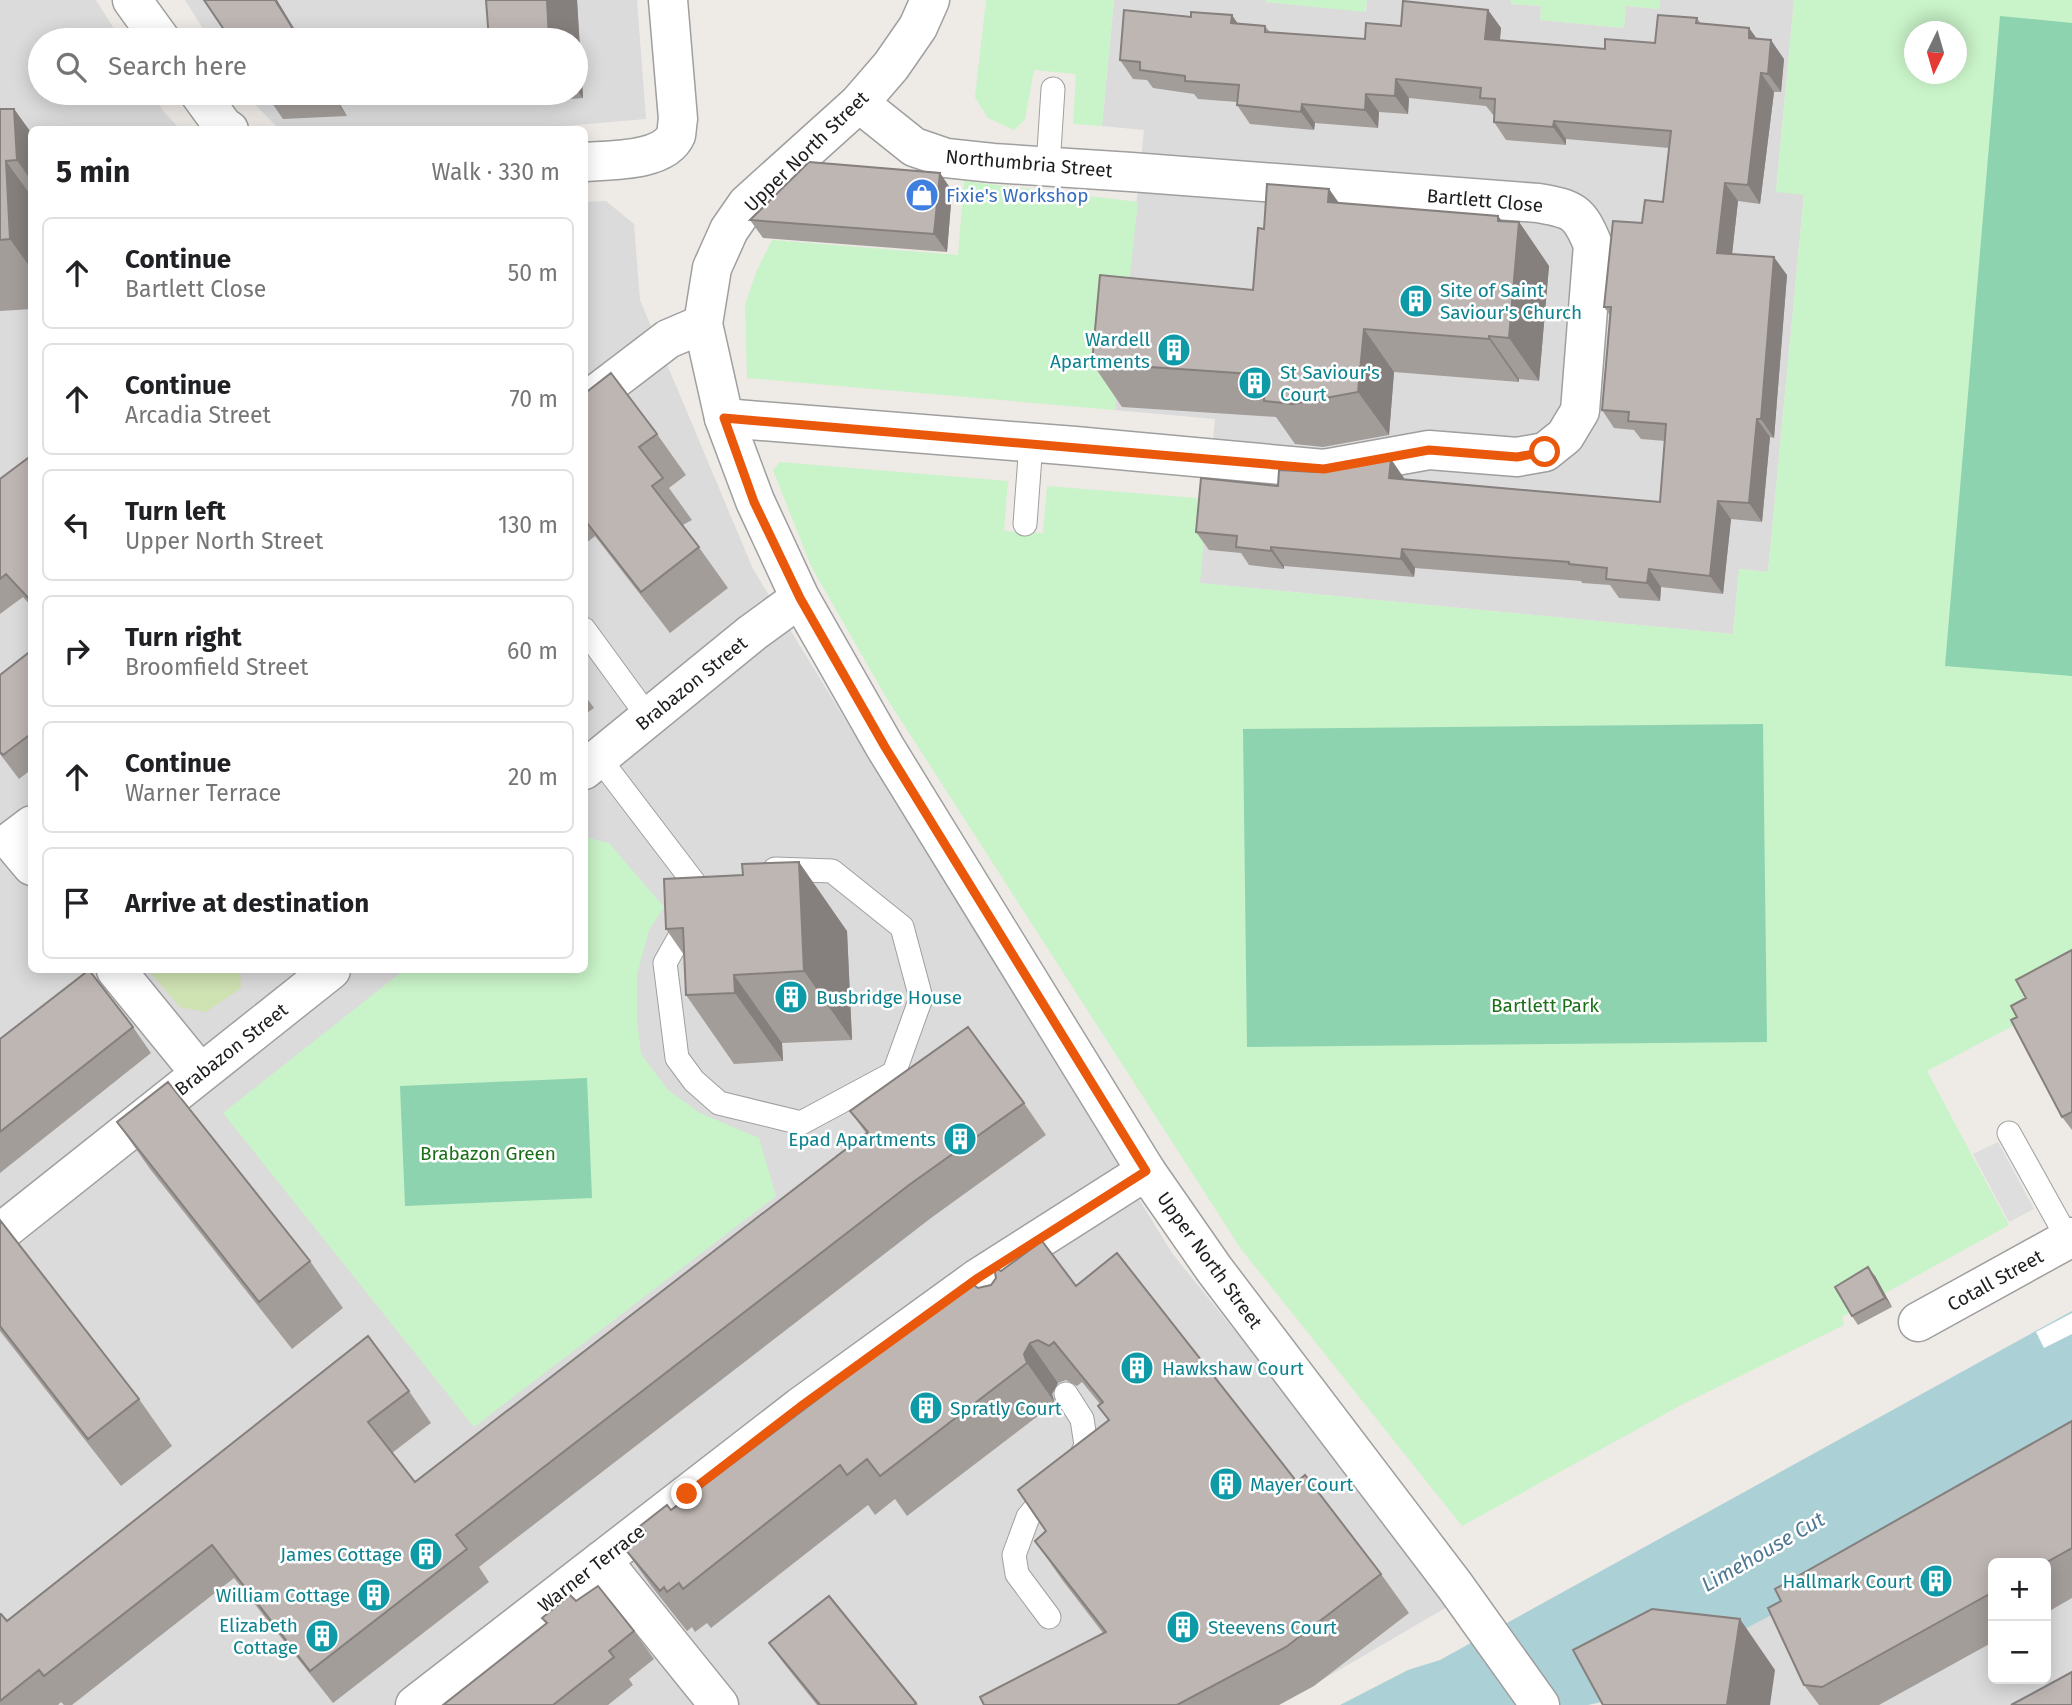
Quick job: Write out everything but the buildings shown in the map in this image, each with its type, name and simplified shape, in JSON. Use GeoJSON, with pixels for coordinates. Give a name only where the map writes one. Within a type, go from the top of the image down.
{"type":"FeatureCollection","features":[{"type":"Feature","properties":{"kind":"street"},"geometry":{"type":"LineString","coordinates":[[132,0],[152,28]]}},
{"type":"Feature","properties":{"kind":"street"},"geometry":{"type":"LineString","coordinates":[[588,162],[639,157],[663,150],[675,136],[678,119],[668,0]]}},
{"type":"Feature","properties":{"kind":"street","name":"Upper North Street"},"geometry":{"type":"LineString","coordinates":[[930,0],[918,27],[859,103],[747,204],[729,230],[712,268],[703,324],[724,418],[754,502],[800,598],[885,747],[1146,1171],[1214,1269],[1455,1586],[1540,1705]]}},
{"type":"Feature","properties":{"kind":"street","name":"Northumbria Street"},"geometry":{"type":"LineString","coordinates":[[859,103],[914,147],[946,158],[1131,172]]}},
{"type":"Feature","properties":{"kind":"street"},"geometry":{"type":"LineString","coordinates":[[208,105],[223,126]]}},
{"type":"Feature","properties":{"kind":"street","name":"Bartlett Close"},"geometry":{"type":"LineString","coordinates":[[724,418],[1324,469],[1429,450],[1517,457],[1545,452],[1565,436],[1580,411],[1593,245],[1582,221],[1565,208],[1538,203],[1131,172]]}},
{"type":"Feature","properties":{"kind":"street"},"geometry":{"type":"LineString","coordinates":[[588,400],[668,340],[703,324]]}},
{"type":"Feature","properties":{"kind":"street","name":"Brabazon Street"},"geometry":{"type":"LineString","coordinates":[[592,764],[752,633],[800,598]]}},
{"type":"Feature","properties":{"kind":"street"},"geometry":{"type":"LineString","coordinates":[[118,973],[200,1073]]}},
{"type":"Feature","properties":{"kind":"street","name":"Brabazon Street"},"geometry":{"type":"LineString","coordinates":[[0,1233],[327,973]]}},
{"type":"Feature","properties":{"kind":"street","name":"Warner Terrace"},"geometry":{"type":"LineString","coordinates":[[415,1705],[800,1407],[986,1287],[1146,1171]]}},
{"type":"Feature","properties":{"kind":"street","name":"Cotall Street"},"geometry":{"type":"LineString","coordinates":[[1918,1322],[2070,1238]]}},
{"type":"Feature","properties":{"kind":"street"},"geometry":{"type":"LineString","coordinates":[[601,1560],[719,1705]]}},
{"type":"Feature","properties":{"kind":"lane"},"geometry":{"type":"LineString","coordinates":[[1048,166],[1053,89]]}},
{"type":"Feature","properties":{"kind":"lane"},"geometry":{"type":"LineString","coordinates":[[1025,524],[1031,443]]}},
{"type":"Feature","properties":{"kind":"lane"},"geometry":{"type":"LineString","coordinates":[[588,634],[649,718]]}},
{"type":"Feature","properties":{"kind":"lane"},"geometry":{"type":"LineString","coordinates":[[592,764],[705,897]]}},
{"type":"Feature","properties":{"kind":"lane"},"geometry":{"type":"LineString","coordinates":[[727,885],[700,901],[665,963],[677,1058],[694,1081],[719,1103],[801,1124],[894,1073],[921,998],[902,927],[832,871],[761,868],[750,874]]}},
{"type":"Feature","properties":{"kind":"lane"},"geometry":{"type":"LineString","coordinates":[[2009,1133],[2070,1238]]}},
{"type":"Feature","properties":{"kind":"lane"},"geometry":{"type":"LineString","coordinates":[[1049,1617],[1017,1574],[1014,1555],[1028,1517],[1049,1492],[1076,1468],[1086,1446],[1082,1419],[1066,1394]]}},
{"type":"Feature","properties":{"kind":"shaded area"},"geometry":{"type":"Polygon","coordinates":[[[0,0],[96,0],[114,28],[28,28],[28,105],[160,105],[177,126],[28,126],[28,973],[588,973],[588,202],[606,201],[634,224],[640,300],[753,569],[1172,1253],[1454,1603],[1279,1705],[0,1705],[0,0]]]}},
{"type":"Feature","properties":{"kind":"shaded area"},"geometry":{"type":"Polygon","coordinates":[[[185,0],[637,0],[646,119],[564,126],[276,126],[256,105],[588,105],[588,28],[202,28],[185,0]]]}},
{"type":"Feature","properties":{"kind":"shaded area"},"geometry":{"type":"Polygon","coordinates":[[[1114,0],[1266,0],[1366,11],[1367,0],[1511,0],[1511,4],[1541,6],[1540,20],[1624,28],[1626,6],[1659,9],[1660,0],[1794,0],[1776,191],[1804,194],[1768,572],[1739,569],[1733,634],[1199,583],[1215,419],[1115,410],[1144,130],[1102,126],[1114,0]]]}},
{"type":"Feature","properties":{"kind":"shaded area"},"geometry":{"type":"Polygon","coordinates":[[[1998,1142],[2034,1209],[2009,1222],[1973,1154],[1998,1142]]]}},
{"type":"Feature","properties":{"kind":"shaded area"},"geometry":{"type":"Polygon","coordinates":[[[2072,1454],[2072,1705],[1608,1705],[1606,1701],[1866,1566],[2072,1454]]]}},
{"type":"Feature","properties":{"kind":"green space"},"geometry":{"type":"Polygon","coordinates":[[[986,0],[1114,0],[1102,126],[1073,124],[1076,74],[1034,70],[1025,119],[1014,130],[988,118],[975,97],[986,0]]]}},
{"type":"Feature","properties":{"kind":"green space"},"geometry":{"type":"Polygon","coordinates":[[[1266,0],[1367,0],[1365,12],[1266,0]]]}},
{"type":"Feature","properties":{"kind":"green space"},"geometry":{"type":"Polygon","coordinates":[[[1511,0],[1660,0],[1659,9],[1626,6],[1624,28],[1540,20],[1541,6],[1511,4],[1511,0]]]}},
{"type":"Feature","properties":{"kind":"green space","name":"Bartlett Park"},"geometry":{"type":"Polygon","coordinates":[[[1790,0],[2072,0],[2072,995],[1927,1071],[2009,1225],[1842,1317],[1844,1325],[1681,1405],[1462,1526],[1241,1249],[886,697],[811,566],[773,470],[780,462],[1008,481],[1004,531],[1043,533],[1047,486],[1208,499],[1200,583],[1733,634],[1739,569],[1768,572],[1804,195],[1776,192],[1794,1],[1790,0]]]}},
{"type":"Feature","properties":{"kind":"green space"},"geometry":{"type":"Polygon","coordinates":[[[2000,16],[2072,23],[2072,676],[1945,666],[2000,16]]]}},
{"type":"Feature","properties":{"kind":"green space"},"geometry":{"type":"Polygon","coordinates":[[[964,181],[1138,202],[1115,410],[747,378],[745,305],[757,270],[772,240],[958,255],[964,181]]]}},
{"type":"Feature","properties":{"kind":"green space"},"geometry":{"type":"Polygon","coordinates":[[[1763,724],[1767,1042],[1247,1047],[1243,729],[1763,724]]]}},
{"type":"Feature","properties":{"kind":"green space","name":"Brabazon Green"},"geometry":{"type":"Polygon","coordinates":[[[588,838],[609,843],[664,907],[649,930],[637,975],[637,1020],[641,1054],[668,1090],[700,1113],[759,1138],[776,1196],[474,1427],[223,1113],[400,973],[588,973],[588,838]]]}},
{"type":"Feature","properties":{"kind":"green space"},"geometry":{"type":"Polygon","coordinates":[[[151,973],[240,973],[241,988],[206,1012],[180,1007],[151,973]]]}},
{"type":"Feature","properties":{"kind":"green space"},"geometry":{"type":"Polygon","coordinates":[[[587,1078],[592,1198],[405,1206],[400,1086],[587,1078]]]}},
{"type":"Feature","properties":{"kind":"water","name":"Limehouse Cut"},"geometry":{"type":"Polygon","coordinates":[[[2072,1311],[2072,1454],[1866,1566],[1606,1701],[1588,1705],[1340,1705],[1408,1670],[1440,1660],[2072,1311]]]}},
{"type":"Feature","properties":{"kind":"pier"},"geometry":{"type":"Polygon","coordinates":[[[2072,1313],[2072,1334],[2044,1348],[2036,1332],[2072,1313]]]}},
{"type":"Feature","properties":{"kind":"place","name":"Fixie's Workshop"},"geometry":{"type":"Point","coordinates":[922,195]}},
{"type":"Feature","properties":{"kind":"place","name":"Site of Saint Saviour's Church"},"geometry":{"type":"Point","coordinates":[1416,301]}},
{"type":"Feature","properties":{"kind":"place","name":"Wardell Apartments"},"geometry":{"type":"Point","coordinates":[1174,350]}},
{"type":"Feature","properties":{"kind":"place","name":"St Saviour's Court"},"geometry":{"type":"Point","coordinates":[1255,383]}},
{"type":"Feature","properties":{"kind":"place","name":"Busbridge House"},"geometry":{"type":"Point","coordinates":[791,997]}},
{"type":"Feature","properties":{"kind":"place","name":"Epad Apartments"},"geometry":{"type":"Point","coordinates":[960,1139]}},
{"type":"Feature","properties":{"kind":"place","name":"Hawkshaw Court"},"geometry":{"type":"Point","coordinates":[1137,1368]}},
{"type":"Feature","properties":{"kind":"place","name":"Spratly Court"},"geometry":{"type":"Point","coordinates":[926,1408]}},
{"type":"Feature","properties":{"kind":"place","name":"Mayer Court"},"geometry":{"type":"Point","coordinates":[1226,1484]}},
{"type":"Feature","properties":{"kind":"place","name":"James Cottage"},"geometry":{"type":"Point","coordinates":[426,1554]}},
{"type":"Feature","properties":{"kind":"place","name":"Hallmark Court"},"geometry":{"type":"Point","coordinates":[1936,1581]}},
{"type":"Feature","properties":{"kind":"place","name":"William Cottage"},"geometry":{"type":"Point","coordinates":[374,1595]}},
{"type":"Feature","properties":{"kind":"place","name":"Steevens Court"},"geometry":{"type":"Point","coordinates":[1183,1627]}},
{"type":"Feature","properties":{"kind":"place","name":"Elizabeth Cottage"},"geometry":{"type":"Point","coordinates":[322,1636]}},
{"type":"Feature","properties":{"kind":"route"},"geometry":{"type":"LineString","coordinates":[[687,1494],[800,1407],[978,1278],[1146,1171],[885,747],[800,598],[754,502],[724,418],[1324,469],[1429,450],[1517,457],[1545,452]]}}]}
